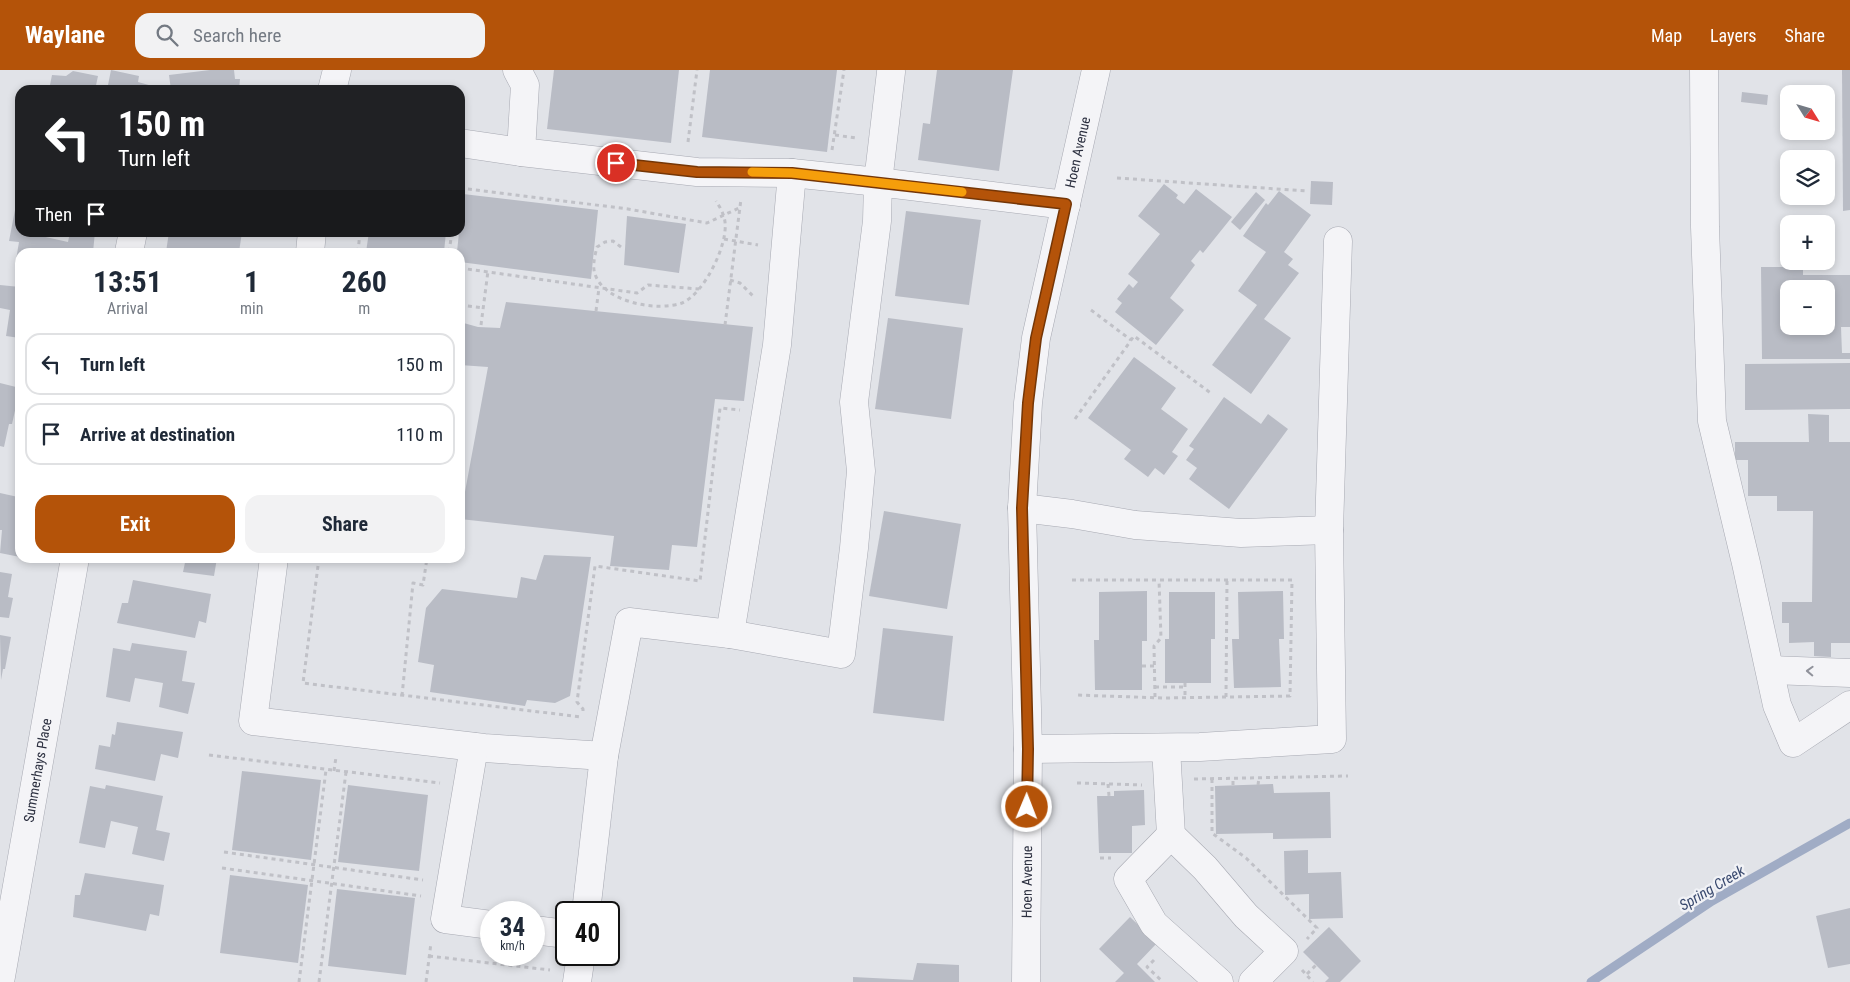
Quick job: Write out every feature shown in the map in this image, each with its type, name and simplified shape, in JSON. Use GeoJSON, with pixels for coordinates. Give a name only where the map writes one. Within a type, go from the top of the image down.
{"type":"FeatureCollection","features":[{"type":"Feature","properties":{"kind":"street"},"geometry":{"type":"LineString","coordinates":[[333,85],[337,70]]}},
{"type":"Feature","properties":{"kind":"street"},"geometry":{"type":"LineString","coordinates":[[517,70],[525,85],[521,152]]}},
{"type":"Feature","properties":{"kind":"street","name":"Hoen Avenue"},"geometry":{"type":"LineString","coordinates":[[1026,982],[1028,749],[1022,508],[1028,403],[1036,338],[1096,70]]}},
{"type":"Feature","properties":{"kind":"street"},"geometry":{"type":"LineString","coordinates":[[1704,70],[1705,227],[1712,422],[1746,563],[1777,705],[1793,743],[1850,706]]}},
{"type":"Feature","properties":{"kind":"street"},"geometry":{"type":"LineString","coordinates":[[587,901],[604,756],[629,622],[730,634],[842,654],[861,471],[854,402],[877,221],[878,182],[891,72]]}},
{"type":"Feature","properties":{"kind":"street"},"geometry":{"type":"LineString","coordinates":[[465,144],[697,172],[792,173],[1066,204]]}},
{"type":"Feature","properties":{"kind":"street"},"geometry":{"type":"LineString","coordinates":[[730,634],[777,345],[792,173]]}},
{"type":"Feature","properties":{"kind":"street"},"geometry":{"type":"LineString","coordinates":[[1028,749],[1166,748],[1332,739],[1329,530],[1338,242]]}},
{"type":"Feature","properties":{"kind":"street"},"geometry":{"type":"LineString","coordinates":[[1022,508],[1072,514],[1135,526],[1241,533],[1329,530]]}},
{"type":"Feature","properties":{"kind":"street","name":"Summerhays Place"},"geometry":{"type":"LineString","coordinates":[[0,982],[73,563]]}},
{"type":"Feature","properties":{"kind":"street"},"geometry":{"type":"LineString","coordinates":[[273,563],[253,721],[474,747],[604,756]]}},
{"type":"Feature","properties":{"kind":"street"},"geometry":{"type":"LineString","coordinates":[[1770,670],[1850,673]]}},
{"type":"Feature","properties":{"kind":"street"},"geometry":{"type":"LineString","coordinates":[[474,747],[445,919],[480,924]]}},
{"type":"Feature","properties":{"kind":"street"},"geometry":{"type":"LineString","coordinates":[[1166,748],[1171,835],[1205,868],[1246,916],[1284,951],[1253,982]]}},
{"type":"Feature","properties":{"kind":"street"},"geometry":{"type":"LineString","coordinates":[[1171,835],[1128,879],[1154,924],[1219,982]]}},
{"type":"Feature","properties":{"kind":"street"},"geometry":{"type":"LineString","coordinates":[[577,982],[579,966]]}},
{"type":"Feature","properties":{"kind":"path"},"geometry":{"type":"LineString","coordinates":[[688,142],[697,70]]}},
{"type":"Feature","properties":{"kind":"path"},"geometry":{"type":"LineString","coordinates":[[831,158],[844,70]]}},
{"type":"Feature","properties":{"kind":"path"},"geometry":{"type":"LineString","coordinates":[[835,135],[863,138]]}},
{"type":"Feature","properties":{"kind":"path"},"geometry":{"type":"LineString","coordinates":[[682,141],[696,143]]}},
{"type":"Feature","properties":{"kind":"path"},"geometry":{"type":"LineString","coordinates":[[1117,178],[1307,191]]}},
{"type":"Feature","properties":{"kind":"path"},"geometry":{"type":"LineString","coordinates":[[465,189],[628,208],[669,214],[707,223],[739,208]]}},
{"type":"Feature","properties":{"kind":"path"},"geometry":{"type":"LineString","coordinates":[[725,325],[742,191]]}},
{"type":"Feature","properties":{"kind":"path"},"geometry":{"type":"LineString","coordinates":[[621,247],[613,241],[605,242],[597,247],[594,272],[598,280],[608,289],[627,301],[658,307],[683,302],[692,297],[712,271],[719,256],[724,239],[725,221],[716,200]]}},
{"type":"Feature","properties":{"kind":"path"},"geometry":{"type":"LineString","coordinates":[[724,239],[743,242]]}},
{"type":"Feature","properties":{"kind":"path"},"geometry":{"type":"LineString","coordinates":[[465,269],[637,293],[648,285],[698,288]]}},
{"type":"Feature","properties":{"kind":"path"},"geometry":{"type":"LineString","coordinates":[[481,325],[488,271]]}},
{"type":"Feature","properties":{"kind":"path"},"geometry":{"type":"LineString","coordinates":[[730,280],[744,286],[757,300]]}},
{"type":"Feature","properties":{"kind":"path"},"geometry":{"type":"LineString","coordinates":[[596,311],[599,288]]}},
{"type":"Feature","properties":{"kind":"path"},"geometry":{"type":"LineString","coordinates":[[465,306],[483,308]]}},
{"type":"Feature","properties":{"kind":"path"},"geometry":{"type":"LineString","coordinates":[[1091,310],[1131,340]]}},
{"type":"Feature","properties":{"kind":"path"},"geometry":{"type":"LineString","coordinates":[[1075,419],[1134,336],[1212,394]]}},
{"type":"Feature","properties":{"kind":"path"},"geometry":{"type":"LineString","coordinates":[[318,563],[303,684],[581,718],[583,709],[578,702],[595,566],[700,581],[720,408],[745,410]]}},
{"type":"Feature","properties":{"kind":"path"},"geometry":{"type":"LineString","coordinates":[[402,696],[413,583],[423,585],[426,563]]}},
{"type":"Feature","properties":{"kind":"path"},"geometry":{"type":"LineString","coordinates":[[1072,580],[1292,580],[1290,696],[1156,698],[1075,695]]}},
{"type":"Feature","properties":{"kind":"path"},"geometry":{"type":"LineString","coordinates":[[1156,698],[1154,646],[1161,638],[1159,580]]}},
{"type":"Feature","properties":{"kind":"path"},"geometry":{"type":"LineString","coordinates":[[1226,697],[1227,580]]}},
{"type":"Feature","properties":{"kind":"path"},"geometry":{"type":"LineString","coordinates":[[1142,666],[1155,666]]}},
{"type":"Feature","properties":{"kind":"path"},"geometry":{"type":"LineString","coordinates":[[1155,687],[1185,685],[1185,697]]}},
{"type":"Feature","properties":{"kind":"path"},"geometry":{"type":"LineString","coordinates":[[208,754],[441,783]]}},
{"type":"Feature","properties":{"kind":"path"},"geometry":{"type":"LineString","coordinates":[[334,771],[335,765]]}},
{"type":"Feature","properties":{"kind":"path"},"geometry":{"type":"LineString","coordinates":[[299,982],[326,770]]}},
{"type":"Feature","properties":{"kind":"path"},"geometry":{"type":"LineString","coordinates":[[319,982],[346,772]]}},
{"type":"Feature","properties":{"kind":"path"},"geometry":{"type":"LineString","coordinates":[[1188,779],[1348,776]]}},
{"type":"Feature","properties":{"kind":"path"},"geometry":{"type":"LineString","coordinates":[[1233,778],[1233,785]]}},
{"type":"Feature","properties":{"kind":"path"},"geometry":{"type":"LineString","coordinates":[[1258,785],[1259,778]]}},
{"type":"Feature","properties":{"kind":"path"},"geometry":{"type":"LineString","coordinates":[[1212,779],[1212,833],[1246,858],[1317,928],[1306,940]]}},
{"type":"Feature","properties":{"kind":"path"},"geometry":{"type":"LineString","coordinates":[[1077,783],[1147,785]]}},
{"type":"Feature","properties":{"kind":"path"},"geometry":{"type":"LineString","coordinates":[[1108,784],[1109,796]]}},
{"type":"Feature","properties":{"kind":"path"},"geometry":{"type":"LineString","coordinates":[[224,852],[429,881]]}},
{"type":"Feature","properties":{"kind":"path"},"geometry":{"type":"LineString","coordinates":[[1100,858],[1117,858]]}},
{"type":"Feature","properties":{"kind":"path"},"geometry":{"type":"LineString","coordinates":[[222,868],[427,897]]}},
{"type":"Feature","properties":{"kind":"path"},"geometry":{"type":"LineString","coordinates":[[426,982],[432,936]]}},
{"type":"Feature","properties":{"kind":"path"},"geometry":{"type":"LineString","coordinates":[[1147,953],[1154,960],[1147,967],[1163,982]]}},
{"type":"Feature","properties":{"kind":"path"},"geometry":{"type":"LineString","coordinates":[[429,956],[551,970]]}},
{"type":"Feature","properties":{"kind":"path"},"geometry":{"type":"LineString","coordinates":[[1307,974],[1316,965]]}},
{"type":"Feature","properties":{"kind":"path"},"geometry":{"type":"LineString","coordinates":[[1301,969],[1314,982]]}},
{"type":"Feature","properties":{"kind":"building"},"geometry":{"type":"Polygon","coordinates":[[[111,70],[139,76],[138,82],[149,85],[108,85],[111,70]]]}},
{"type":"Feature","properties":{"kind":"building"},"geometry":{"type":"Polygon","coordinates":[[[210,70],[234,70],[235,79],[240,79],[239,85],[170,85],[169,75],[210,70]]]}},
{"type":"Feature","properties":{"kind":"building"},"geometry":{"type":"Polygon","coordinates":[[[554,70],[679,70],[671,143],[547,129],[554,70]]]}},
{"type":"Feature","properties":{"kind":"building"},"geometry":{"type":"Polygon","coordinates":[[[710,70],[837,70],[827,152],[702,137],[710,70]]]}},
{"type":"Feature","properties":{"kind":"building"},"geometry":{"type":"Polygon","coordinates":[[[937,70],[1013,70],[999,171],[918,160],[923,123],[930,124],[937,70]]]}},
{"type":"Feature","properties":{"kind":"building"},"geometry":{"type":"Polygon","coordinates":[[[1842,70],[1850,70],[1850,210],[1843,211],[1842,70]]]}},
{"type":"Feature","properties":{"kind":"building"},"geometry":{"type":"Polygon","coordinates":[[[73,71],[98,76],[96,85],[50,85],[52,75],[66,76],[73,71]]]}},
{"type":"Feature","properties":{"kind":"building"},"geometry":{"type":"Polygon","coordinates":[[[1742,92],[1768,95],[1767,105],[1741,102],[1742,92]]]}},
{"type":"Feature","properties":{"kind":"building"},"geometry":{"type":"Polygon","coordinates":[[[1311,181],[1333,182],[1332,205],[1310,204],[1311,181]]]}},
{"type":"Feature","properties":{"kind":"building"},"geometry":{"type":"Polygon","coordinates":[[[1164,184],[1178,195],[1176,198],[1184,204],[1196,189],[1232,217],[1203,253],[1200,250],[1191,261],[1195,265],[1170,298],[1184,310],[1156,345],[1115,312],[1122,303],[1117,299],[1129,284],[1133,288],[1138,282],[1128,274],[1160,234],[1138,216],[1164,184]]]}},
{"type":"Feature","properties":{"kind":"building"},"geometry":{"type":"Polygon","coordinates":[[[1279,191],[1311,215],[1284,252],[1293,259],[1288,265],[1299,273],[1264,319],[1291,338],[1251,394],[1212,365],[1257,305],[1238,291],[1266,252],[1243,236],[1266,203],[1268,205],[1279,191]]]}},
{"type":"Feature","properties":{"kind":"building"},"geometry":{"type":"Polygon","coordinates":[[[1256,192],[1265,200],[1240,230],[1231,222],[1256,192]]]}},
{"type":"Feature","properties":{"kind":"building"},"geometry":{"type":"Polygon","coordinates":[[[465,194],[598,210],[591,279],[465,263],[465,248],[457,248],[459,237],[465,237],[465,194]]]}},
{"type":"Feature","properties":{"kind":"building"},"geometry":{"type":"Polygon","coordinates":[[[15,210],[15,237],[46,237],[68,242],[69,237],[94,237],[93,248],[18,248],[19,242],[9,241],[15,210]]]}},
{"type":"Feature","properties":{"kind":"building"},"geometry":{"type":"Polygon","coordinates":[[[906,211],[981,220],[969,305],[895,296],[906,211]]]}},
{"type":"Feature","properties":{"kind":"building"},"geometry":{"type":"Polygon","coordinates":[[[627,216],[686,224],[679,273],[624,265],[627,216]]]}},
{"type":"Feature","properties":{"kind":"building"},"geometry":{"type":"Polygon","coordinates":[[[168,237],[241,237],[240,248],[167,248],[168,237]]]}},
{"type":"Feature","properties":{"kind":"building"},"geometry":{"type":"Polygon","coordinates":[[[368,237],[446,237],[444,248],[367,248],[368,237]]]}},
{"type":"Feature","properties":{"kind":"building"},"geometry":{"type":"Polygon","coordinates":[[[1761,267],[1780,267],[1780,270],[1803,270],[1803,275],[1850,275],[1850,327],[1841,327],[1842,353],[1850,353],[1850,359],[1762,359],[1761,267]]]}},
{"type":"Feature","properties":{"kind":"building"},"geometry":{"type":"Polygon","coordinates":[[[0,285],[15,286],[15,337],[6,336],[10,310],[0,308],[0,285]]]}},
{"type":"Feature","properties":{"kind":"building"},"geometry":{"type":"Polygon","coordinates":[[[506,302],[753,327],[744,401],[715,399],[697,547],[672,545],[669,570],[610,566],[614,536],[465,520],[465,492],[488,367],[465,365],[465,323],[478,327],[500,328],[506,302]]]}},
{"type":"Feature","properties":{"kind":"building"},"geometry":{"type":"Polygon","coordinates":[[[888,318],[963,328],[951,419],[875,409],[888,318]]]}},
{"type":"Feature","properties":{"kind":"building"},"geometry":{"type":"Polygon","coordinates":[[[1134,357],[1176,388],[1161,409],[1188,429],[1172,452],[1178,456],[1164,475],[1155,468],[1148,477],[1124,459],[1131,450],[1088,418],[1134,357]]]}},
{"type":"Feature","properties":{"kind":"building"},"geometry":{"type":"Polygon","coordinates":[[[1850,363],[1850,409],[1745,410],[1745,364],[1850,363]]]}},
{"type":"Feature","properties":{"kind":"building"},"geometry":{"type":"Polygon","coordinates":[[[0,383],[15,387],[15,410],[12,424],[9,424],[4,447],[0,446],[0,383]]]}},
{"type":"Feature","properties":{"kind":"building"},"geometry":{"type":"Polygon","coordinates":[[[1224,397],[1261,424],[1268,414],[1288,429],[1229,509],[1189,479],[1197,468],[1186,460],[1194,449],[1189,446],[1224,397]]]}},
{"type":"Feature","properties":{"kind":"building"},"geometry":{"type":"Polygon","coordinates":[[[1808,414],[1829,415],[1829,442],[1850,442],[1850,643],[1831,643],[1831,657],[1814,656],[1814,642],[1789,643],[1789,623],[1782,623],[1782,602],[1812,602],[1813,511],[1777,511],[1777,496],[1748,496],[1748,460],[1735,460],[1735,442],[1809,442],[1808,414]]]}},
{"type":"Feature","properties":{"kind":"building"},"geometry":{"type":"Polygon","coordinates":[[[0,493],[15,496],[15,556],[0,553],[2,530],[0,530],[0,493]]]}},
{"type":"Feature","properties":{"kind":"building"},"geometry":{"type":"Polygon","coordinates":[[[884,511],[961,524],[947,609],[869,596],[884,511]]]}},
{"type":"Feature","properties":{"kind":"building"},"geometry":{"type":"Polygon","coordinates":[[[544,555],[591,557],[570,696],[555,703],[527,700],[525,706],[430,692],[434,665],[418,662],[426,608],[442,589],[517,598],[521,577],[536,580],[544,555]]]}},
{"type":"Feature","properties":{"kind":"building"},"geometry":{"type":"Polygon","coordinates":[[[185,563],[216,563],[214,576],[183,572],[185,563]]]}},
{"type":"Feature","properties":{"kind":"building"},"geometry":{"type":"Polygon","coordinates":[[[0,572],[12,574],[8,597],[13,598],[9,618],[0,617],[0,572]]]}},
{"type":"Feature","properties":{"kind":"building"},"geometry":{"type":"Polygon","coordinates":[[[133,580],[211,594],[206,623],[199,621],[195,638],[117,623],[122,603],[128,603],[133,580]]]}},
{"type":"Feature","properties":{"kind":"building"},"geometry":{"type":"Polygon","coordinates":[[[1147,591],[1147,641],[1142,641],[1142,690],[1095,690],[1094,640],[1099,640],[1099,592],[1147,591]]]}},
{"type":"Feature","properties":{"kind":"building"},"geometry":{"type":"Polygon","coordinates":[[[1283,591],[1284,639],[1279,639],[1281,687],[1234,688],[1232,639],[1239,639],[1238,592],[1283,591]]]}},
{"type":"Feature","properties":{"kind":"building"},"geometry":{"type":"Polygon","coordinates":[[[1169,592],[1215,592],[1215,639],[1211,639],[1211,683],[1165,683],[1165,639],[1169,639],[1169,592]]]}},
{"type":"Feature","properties":{"kind":"building"},"geometry":{"type":"Polygon","coordinates":[[[883,628],[953,636],[944,721],[873,713],[883,628]]]}},
{"type":"Feature","properties":{"kind":"building"},"geometry":{"type":"Polygon","coordinates":[[[0,635],[11,637],[1,680],[0,635]]]}},
{"type":"Feature","properties":{"kind":"building"},"geometry":{"type":"Polygon","coordinates":[[[132,643],[187,651],[182,681],[195,683],[188,714],[159,707],[163,683],[135,678],[130,702],[106,697],[113,648],[130,651],[132,643]]]}},
{"type":"Feature","properties":{"kind":"building"},"geometry":{"type":"Polygon","coordinates":[[[117,722],[183,732],[178,758],[161,754],[155,781],[95,769],[99,745],[110,747],[112,734],[115,735],[117,722]]]}},
{"type":"Feature","properties":{"kind":"building"},"geometry":{"type":"Polygon","coordinates":[[[242,771],[321,780],[311,860],[232,850],[242,771]]]}},
{"type":"Feature","properties":{"kind":"building"},"geometry":{"type":"Polygon","coordinates":[[[1273,784],[1274,793],[1330,792],[1331,838],[1273,839],[1273,833],[1216,834],[1215,786],[1273,784]]]}},
{"type":"Feature","properties":{"kind":"building"},"geometry":{"type":"Polygon","coordinates":[[[106,785],[163,796],[156,830],[170,833],[164,861],[132,854],[138,827],[111,821],[105,848],[79,843],[90,786],[105,789],[106,785]]]}},
{"type":"Feature","properties":{"kind":"building"},"geometry":{"type":"Polygon","coordinates":[[[348,785],[428,795],[419,871],[338,862],[348,785]]]}},
{"type":"Feature","properties":{"kind":"building"},"geometry":{"type":"Polygon","coordinates":[[[1144,790],[1145,825],[1132,826],[1132,853],[1099,853],[1097,796],[1114,796],[1114,791],[1144,790]]]}},
{"type":"Feature","properties":{"kind":"building"},"geometry":{"type":"Polygon","coordinates":[[[1308,850],[1308,873],[1341,872],[1343,918],[1309,919],[1309,894],[1285,895],[1284,851],[1308,850]]]}},
{"type":"Feature","properties":{"kind":"building"},"geometry":{"type":"Polygon","coordinates":[[[85,873],[164,885],[159,916],[150,914],[146,931],[73,917],[75,895],[80,895],[85,873]]]}},
{"type":"Feature","properties":{"kind":"building"},"geometry":{"type":"Polygon","coordinates":[[[230,875],[308,885],[298,963],[220,953],[230,875]]]}},
{"type":"Feature","properties":{"kind":"building"},"geometry":{"type":"Polygon","coordinates":[[[337,889],[415,898],[406,975],[328,966],[337,889]]]}},
{"type":"Feature","properties":{"kind":"building"},"geometry":{"type":"Polygon","coordinates":[[[1850,908],[1850,964],[1828,968],[1816,916],[1850,908]]]}},
{"type":"Feature","properties":{"kind":"building"},"geometry":{"type":"Polygon","coordinates":[[[1130,917],[1157,943],[1137,964],[1155,982],[1115,982],[1124,973],[1099,949],[1130,917]]]}},
{"type":"Feature","properties":{"kind":"building"},"geometry":{"type":"Polygon","coordinates":[[[1329,927],[1361,961],[1340,982],[1325,982],[1329,978],[1303,952],[1329,927]]]}},
{"type":"Feature","properties":{"kind":"building"},"geometry":{"type":"Polygon","coordinates":[[[917,963],[959,965],[959,982],[853,982],[853,977],[913,980],[917,963]]]}},
{"type":"Feature","properties":{"kind":"waterway","name":"Spring Creek"},"geometry":{"type":"LineString","coordinates":[[1591,982],[1712,901],[1850,823]]}},
{"type":"Feature","properties":{"kind":"slow traffic"},"geometry":{"type":"LineString","coordinates":[[752,172],[792,173],[962,192]]}},
{"type":"Feature","properties":{"kind":"route"},"geometry":{"type":"LineString","coordinates":[[616,163],[697,172],[792,173],[1066,204],[1036,338],[1028,403],[1022,508],[1028,749],[1027,807]]}}]}
